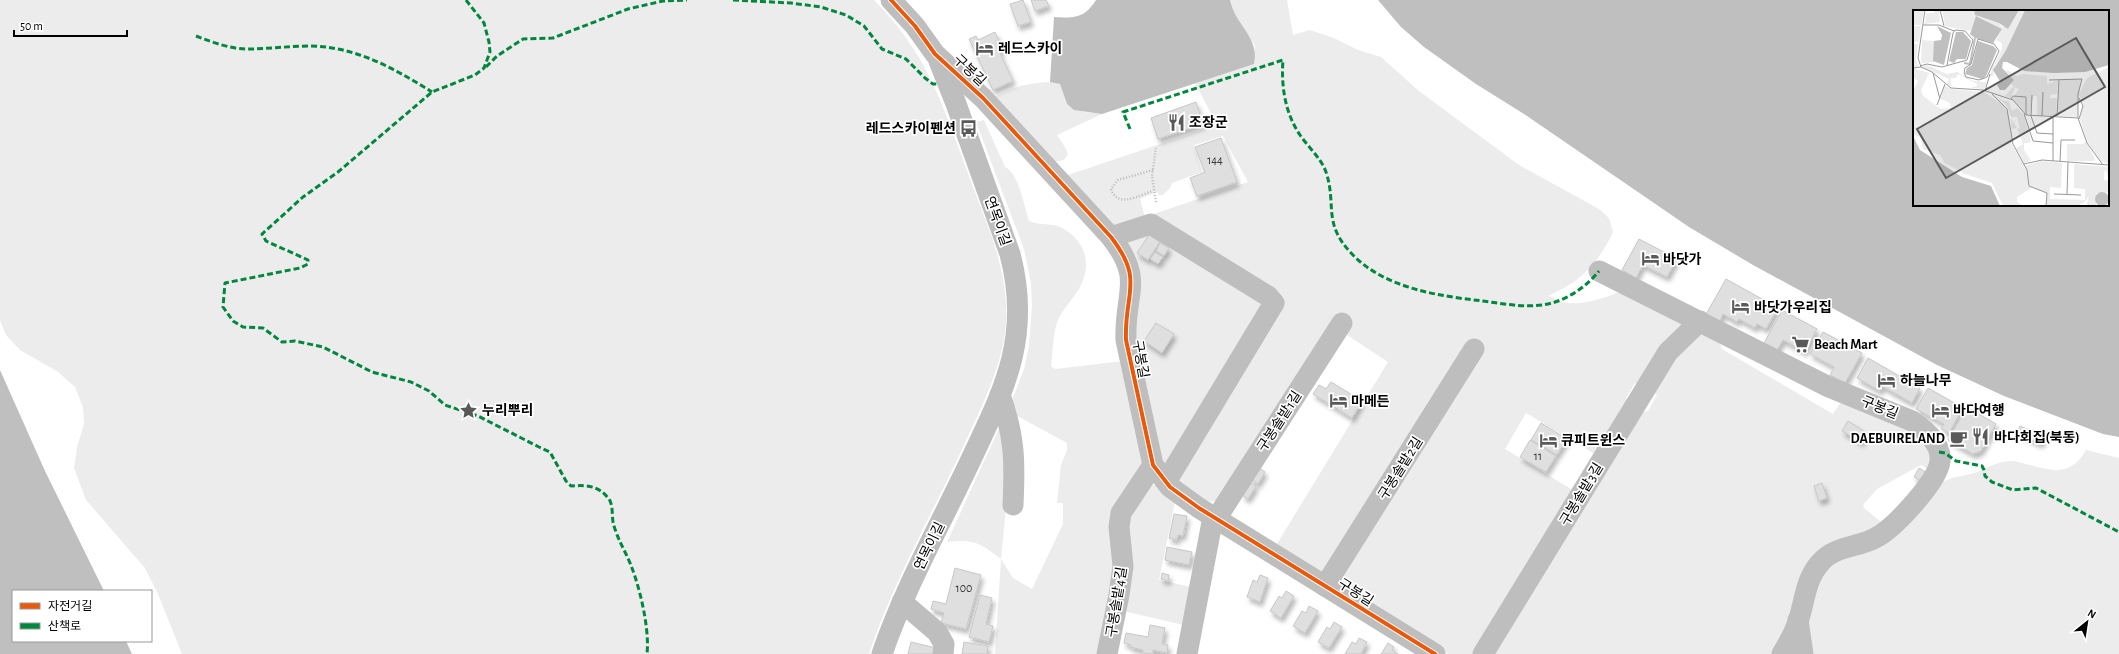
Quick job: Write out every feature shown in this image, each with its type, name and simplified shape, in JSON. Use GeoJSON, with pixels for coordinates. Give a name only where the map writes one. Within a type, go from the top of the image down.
{"type":"FeatureCollection","features":[{"type":"Feature","properties":{"kind":"street","name":"구봉길"},"geometry":{"type":"LineString","coordinates":[[895,2],[935,54],[983,98],[1111,236],[1123,253],[1131,277],[1126,340],[1153,465],[1166,482],[1183,497],[1215,518],[1435,654]]}},
{"type":"Feature","properties":{"kind":"street","name":"연목이길"},"geometry":{"type":"LineString","coordinates":[[882,654],[902,602],[1000,395],[1012,358],[1015,340],[1017,301],[1014,269],[955,101],[935,54]]}},
{"type":"Feature","properties":{"kind":"street"},"geometry":{"type":"LineString","coordinates":[[1111,236],[1150,224],[1268,296],[1274,303],[1166,482]]}},
{"type":"Feature","properties":{"kind":"street","name":"구봉길"},"geometry":{"type":"LineString","coordinates":[[1599,271],[1829,387],[1912,420],[1930,436],[1939,452],[1940,461],[1934,476],[1895,524],[1876,538],[1831,553],[1821,561],[1813,571],[1798,620],[1782,654]]}},
{"type":"Feature","properties":{"kind":"street","name":"구봉솔밭3길"},"geometry":{"type":"LineString","coordinates":[[1483,654],[1668,352],[1700,321]]}},
{"type":"Feature","properties":{"kind":"street","name":"구봉솔밭1길"},"geometry":{"type":"LineString","coordinates":[[1215,518],[1342,323]]}},
{"type":"Feature","properties":{"kind":"street","name":"구봉솔밭2길"},"geometry":{"type":"LineString","coordinates":[[1326,586],[1474,349]]}},
{"type":"Feature","properties":{"kind":"street"},"geometry":{"type":"LineString","coordinates":[[1000,395],[1009,419],[1015,461],[1013,505]]}},
{"type":"Feature","properties":{"kind":"street","name":"구봉솔밭4길"},"geometry":{"type":"LineString","coordinates":[[1107,654],[1120,595],[1123,566],[1119,527],[1121,513],[1153,465]]}},
{"type":"Feature","properties":{"kind":"street"},"geometry":{"type":"LineString","coordinates":[[1187,654],[1215,518]]}},
{"type":"Feature","properties":{"kind":"street"},"geometry":{"type":"LineString","coordinates":[[902,602],[938,632],[944,644],[943,654]]}},
{"type":"Feature","properties":{"kind":"street","name":"구봉길"},"geometry":{"type":"LineString","coordinates":[[1798,620],[1804,654]]}},
{"type":"Feature","properties":{"kind":"path"},"geometry":{"type":"LineString","coordinates":[[1156,148],[1153,170],[1153,191],[1156,202]]}},
{"type":"Feature","properties":{"kind":"path"},"geometry":{"type":"LineString","coordinates":[[1153,170],[1118,180],[1111,189],[1113,194],[1118,199],[1125,200],[1153,191]]}},
{"type":"Feature","properties":{"kind":"shaded area"},"geometry":{"type":"Polygon","coordinates":[[[0,0],[874,0],[907,39],[919,58],[930,77],[948,118],[996,251],[1004,287],[1006,324],[1004,342],[987,395],[952,471],[901,574],[869,654],[182,654],[158,594],[145,568],[86,500],[74,468],[77,447],[84,424],[83,407],[75,387],[58,372],[20,350],[6,335],[0,320],[0,0]]]}},
{"type":"Feature","properties":{"kind":"shaded area"},"geometry":{"type":"Polygon","coordinates":[[[1096,0],[1230,0],[1237,17],[1250,38],[1253,46],[1255,55],[1254,64],[1102,114],[1074,110],[1067,104],[1060,84],[1050,82],[1054,17],[1073,17],[1083,14],[1096,0]]]}},
{"type":"Feature","properties":{"kind":"shaded area"},"geometry":{"type":"Polygon","coordinates":[[[1230,0],[1287,0],[1293,35],[1310,30],[1334,38],[1358,50],[1381,57],[1419,91],[1519,165],[1599,209],[1609,218],[1613,232],[1594,263],[1574,282],[1549,296],[1562,302],[1578,303],[1603,298],[1625,289],[1688,321],[1641,386],[1635,383],[1626,398],[1628,407],[1598,456],[1526,413],[1505,449],[1576,492],[1477,654],[1448,654],[1338,586],[1326,574],[1275,547],[1388,362],[1344,333],[1218,501],[1202,502],[1162,467],[1141,387],[1125,247],[1129,239],[1154,214],[1248,182],[1223,136],[1194,145],[1202,172],[1172,183],[1170,188],[1163,195],[1159,195],[1157,192],[1140,199],[1145,217],[1112,225],[1065,176],[1217,125],[1195,83],[1253,64],[1255,46],[1232,9],[1230,0]]]}},
{"type":"Feature","properties":{"kind":"shaded area"},"geometry":{"type":"Polygon","coordinates":[[[1378,0],[2119,0],[2119,437],[2103,434],[2004,396],[1937,365],[1753,265],[1689,227],[1527,116],[1476,84],[1424,47],[1401,27],[1378,0]]]}},
{"type":"Feature","properties":{"kind":"shaded area"},"geometry":{"type":"Polygon","coordinates":[[[1050,82],[1060,83],[1067,104],[1084,112],[1102,114],[1057,135],[1068,154],[1064,160],[1053,162],[992,99],[1006,91],[1020,86],[1050,82]]]}},
{"type":"Feature","properties":{"kind":"shaded area"},"geometry":{"type":"Polygon","coordinates":[[[984,120],[1005,167],[1010,170],[1014,176],[1029,221],[1064,229],[1078,241],[1085,256],[1086,264],[1083,280],[1079,289],[1060,316],[1056,325],[1051,366],[1055,369],[1123,361],[1145,455],[1116,560],[1101,654],[995,654],[1001,559],[1013,578],[1032,589],[1063,524],[1063,503],[1057,503],[1061,465],[1067,450],[1067,443],[1008,411],[1024,369],[1029,346],[1032,306],[1031,283],[1024,249],[976,122],[984,120]]]}},
{"type":"Feature","properties":{"kind":"shaded area"},"geometry":{"type":"Polygon","coordinates":[[[1698,330],[1717,336],[1722,349],[1833,414],[1843,399],[1904,423],[1931,448],[1930,470],[1921,465],[1877,489],[1863,505],[1864,508],[1886,526],[1843,541],[1778,654],[1490,654],[1638,413],[1648,411],[1657,395],[1651,391],[1698,330]]]}},
{"type":"Feature","properties":{"kind":"shaded area"},"geometry":{"type":"Polygon","coordinates":[[[0,370],[45,471],[104,590],[12,590],[12,642],[126,642],[132,654],[0,654],[0,370]]]}},
{"type":"Feature","properties":{"kind":"shaded area"},"geometry":{"type":"Polygon","coordinates":[[[1002,422],[1006,508],[1001,559],[988,549],[976,543],[964,541],[947,542],[1002,422]]]}},
{"type":"Feature","properties":{"kind":"shaded area"},"geometry":{"type":"Polygon","coordinates":[[[2086,450],[2119,458],[2119,654],[1808,654],[1809,607],[1825,570],[1936,485],[1952,478],[1977,472],[2007,461],[2016,461],[2047,469],[2062,470],[2075,464],[2086,450]]]}},
{"type":"Feature","properties":{"kind":"shaded area"},"geometry":{"type":"Polygon","coordinates":[[[1158,484],[1176,497],[1159,580],[1192,587],[1184,625],[1123,611],[1127,515],[1147,486],[1158,484]]]}},
{"type":"Feature","properties":{"kind":"building"},"geometry":{"type":"Polygon","coordinates":[[[1023,0],[1031,22],[1018,26],[1010,4],[1023,0]]]}},
{"type":"Feature","properties":{"kind":"building"},"geometry":{"type":"Polygon","coordinates":[[[1031,0],[1046,0],[1049,6],[1035,11],[1031,0]]]}},
{"type":"Feature","properties":{"kind":"building"},"geometry":{"type":"Polygon","coordinates":[[[995,32],[1003,50],[999,51],[1013,81],[993,90],[969,39],[976,36],[978,40],[995,32]]]}},
{"type":"Feature","properties":{"kind":"building"},"geometry":{"type":"Polygon","coordinates":[[[1196,102],[1203,124],[1158,139],[1151,118],[1196,102]]]}},
{"type":"Feature","properties":{"kind":"building"},"geometry":{"type":"Polygon","coordinates":[[[1221,138],[1237,182],[1197,196],[1190,178],[1205,172],[1195,147],[1221,138]]]}},
{"type":"Feature","properties":{"kind":"building"},"geometry":{"type":"Polygon","coordinates":[[[1149,235],[1160,242],[1148,260],[1137,253],[1149,235]]]}},
{"type":"Feature","properties":{"kind":"building"},"geometry":{"type":"Polygon","coordinates":[[[1639,239],[1677,259],[1667,277],[1643,265],[1636,278],[1622,270],[1639,239]]]}},
{"type":"Feature","properties":{"kind":"building"},"geometry":{"type":"Polygon","coordinates":[[[1160,243],[1169,248],[1164,256],[1156,251],[1160,243]]]}},
{"type":"Feature","properties":{"kind":"building"},"geometry":{"type":"Polygon","coordinates":[[[1155,252],[1163,257],[1158,264],[1150,259],[1155,252]]]}},
{"type":"Feature","properties":{"kind":"building"},"geometry":{"type":"Polygon","coordinates":[[[1726,279],[1778,308],[1766,329],[1757,324],[1755,328],[1739,319],[1737,322],[1723,314],[1719,323],[1705,316],[1726,279]]]}},
{"type":"Feature","properties":{"kind":"building"},"geometry":{"type":"Polygon","coordinates":[[[1782,310],[1817,329],[1805,352],[1783,340],[1776,352],[1763,345],[1782,310]]]}},
{"type":"Feature","properties":{"kind":"building"},"geometry":{"type":"Polygon","coordinates":[[[1156,323],[1174,334],[1162,353],[1144,341],[1156,323]]]}},
{"type":"Feature","properties":{"kind":"building"},"geometry":{"type":"Polygon","coordinates":[[[1823,332],[1862,353],[1845,383],[1830,375],[1834,367],[1810,354],[1823,332]]]}},
{"type":"Feature","properties":{"kind":"building"},"geometry":{"type":"Polygon","coordinates":[[[1868,358],[1920,388],[1912,403],[1882,386],[1880,391],[1857,378],[1868,358]]]}},
{"type":"Feature","properties":{"kind":"building"},"geometry":{"type":"Polygon","coordinates":[[[1331,382],[1362,401],[1352,418],[1313,394],[1319,385],[1326,389],[1331,382]]]}},
{"type":"Feature","properties":{"kind":"building"},"geometry":{"type":"Polygon","coordinates":[[[1928,388],[1963,408],[1949,433],[1941,429],[1944,424],[1916,409],[1928,388]]]}},
{"type":"Feature","properties":{"kind":"building"},"geometry":{"type":"Polygon","coordinates":[[[1967,407],[1996,424],[1981,451],[1973,454],[1948,440],[1967,407]]]}},
{"type":"Feature","properties":{"kind":"building"},"geometry":{"type":"Polygon","coordinates":[[[1848,421],[1867,433],[1861,442],[1842,431],[1848,421]]]}},
{"type":"Feature","properties":{"kind":"building"},"geometry":{"type":"Polygon","coordinates":[[[1541,423],[1567,439],[1557,455],[1531,440],[1541,423]]]}},
{"type":"Feature","properties":{"kind":"building"},"geometry":{"type":"Polygon","coordinates":[[[2020,426],[2044,437],[2041,444],[2016,433],[2020,426]]]}},
{"type":"Feature","properties":{"kind":"building"},"geometry":{"type":"Polygon","coordinates":[[[1530,440],[1556,456],[1546,472],[1520,457],[1530,440]]]}},
{"type":"Feature","properties":{"kind":"building"},"geometry":{"type":"Polygon","coordinates":[[[1258,467],[1265,472],[1258,484],[1250,479],[1258,467]]]}},
{"type":"Feature","properties":{"kind":"building"},"geometry":{"type":"Polygon","coordinates":[[[1919,468],[1927,473],[1923,482],[1914,477],[1919,468]]]}},
{"type":"Feature","properties":{"kind":"building"},"geometry":{"type":"Polygon","coordinates":[[[1250,482],[1256,486],[1248,499],[1242,495],[1250,482]]]}},
{"type":"Feature","properties":{"kind":"building"},"geometry":{"type":"Polygon","coordinates":[[[1822,483],[1827,498],[1819,501],[1814,486],[1822,483]]]}},
{"type":"Feature","properties":{"kind":"building"},"geometry":{"type":"Polygon","coordinates":[[[1174,514],[1187,516],[1183,536],[1178,535],[1177,540],[1169,538],[1174,514]]]}},
{"type":"Feature","properties":{"kind":"building"},"geometry":{"type":"Polygon","coordinates":[[[1167,547],[1192,552],[1189,565],[1165,560],[1167,547]]]}},
{"type":"Feature","properties":{"kind":"building"},"geometry":{"type":"Polygon","coordinates":[[[955,568],[981,575],[966,629],[941,623],[944,613],[931,609],[933,601],[946,604],[955,568]]]}},
{"type":"Feature","properties":{"kind":"building"},"geometry":{"type":"Polygon","coordinates":[[[1162,573],[1169,575],[1168,581],[1161,579],[1162,573]]]}},
{"type":"Feature","properties":{"kind":"building"},"geometry":{"type":"Polygon","coordinates":[[[1260,575],[1268,578],[1260,602],[1247,597],[1253,580],[1257,582],[1260,575]]]}},
{"type":"Feature","properties":{"kind":"building"},"geometry":{"type":"Polygon","coordinates":[[[1286,591],[1294,596],[1281,618],[1270,611],[1279,596],[1282,598],[1286,591]]]}},
{"type":"Feature","properties":{"kind":"building"},"geometry":{"type":"Polygon","coordinates":[[[980,595],[992,598],[986,624],[993,626],[989,642],[969,637],[980,595]]]}},
{"type":"Feature","properties":{"kind":"building"},"geometry":{"type":"Polygon","coordinates":[[[1309,606],[1318,611],[1305,633],[1293,626],[1302,611],[1306,613],[1309,606]]]}},
{"type":"Feature","properties":{"kind":"building"},"geometry":{"type":"Polygon","coordinates":[[[1334,622],[1342,627],[1329,648],[1318,642],[1327,627],[1330,629],[1334,622]]]}},
{"type":"Feature","properties":{"kind":"building"},"geometry":{"type":"Polygon","coordinates":[[[1150,625],[1165,628],[1162,644],[1168,645],[1167,653],[1153,650],[1153,654],[1143,653],[1143,650],[1130,647],[1131,645],[1124,643],[1126,633],[1148,637],[1150,625]]]}},
{"type":"Feature","properties":{"kind":"building"},"geometry":{"type":"Polygon","coordinates":[[[1359,638],[1367,642],[1361,654],[1345,654],[1352,642],[1356,644],[1359,638]]]}},
{"type":"Feature","properties":{"kind":"building"},"geometry":{"type":"Polygon","coordinates":[[[911,642],[936,648],[935,654],[908,654],[911,642]]]}},
{"type":"Feature","properties":{"kind":"building"},"geometry":{"type":"Polygon","coordinates":[[[964,642],[988,646],[987,654],[962,654],[964,642]]]}},
{"type":"Feature","properties":{"kind":"building"},"geometry":{"type":"Polygon","coordinates":[[[1388,643],[1394,647],[1392,650],[1398,654],[1381,654],[1388,643]]]}},
{"type":"Feature","properties":{"kind":"marked path"},"geometry":{"type":"LineString","coordinates":[[466,0],[484,23],[490,52],[484,68],[475,75],[432,92],[338,172],[303,197],[262,234],[266,241],[308,260],[308,264],[300,268],[225,283],[223,307],[233,321],[243,327],[263,328],[282,342],[295,341],[323,347],[372,372],[411,382],[429,391],[445,405],[478,416],[550,452],[566,481],[571,486],[592,487],[605,494],[611,502],[615,530],[639,589],[647,630],[647,654]]}},
{"type":"Feature","properties":{"kind":"marked path"},"geometry":{"type":"LineString","coordinates":[[486,67],[497,56],[523,39],[553,38],[628,9],[663,1],[687,0]]}},
{"type":"Feature","properties":{"kind":"marked path"},"geometry":{"type":"LineString","coordinates":[[733,0],[791,3],[821,7],[846,15],[864,26],[882,49],[906,59],[925,78],[933,84],[937,84]]}},
{"type":"Feature","properties":{"kind":"marked path"},"geometry":{"type":"LineString","coordinates":[[196,36],[221,45],[241,49],[311,46],[344,50],[390,68],[432,92]]}},
{"type":"Feature","properties":{"kind":"marked path"},"geometry":{"type":"LineString","coordinates":[[1130,129],[1123,112],[1283,60],[1285,99],[1291,118],[1300,135],[1324,167],[1329,184],[1333,223],[1337,233],[1352,254],[1365,266],[1396,282],[1430,293],[1509,305],[1526,306],[1543,305],[1559,301],[1584,286],[1599,271]]}},
{"type":"Feature","properties":{"kind":"marked path"},"geometry":{"type":"LineString","coordinates":[[1939,452],[1945,453],[1956,461],[1982,466],[1985,476],[1992,482],[2013,490],[2036,488],[2119,532]]}},
{"type":"Feature","properties":{"kind":"cycle path"},"geometry":{"type":"LineString","coordinates":[[891,0],[915,26],[935,54],[983,98],[1111,237],[1121,252],[1130,276],[1126,340],[1153,465],[1170,487],[1199,508],[1435,654]]}},
{"type":"Feature","properties":{"kind":"place","name":"레드스카이"},"geometry":{"type":"Point","coordinates":[985,48]}},
{"type":"Feature","properties":{"kind":"place","name":"조장군"},"geometry":{"type":"Point","coordinates":[1176,122]}},
{"type":"Feature","properties":{"kind":"place","name":"레드스카이펜션"},"geometry":{"type":"Point","coordinates":[969,128]}},
{"type":"Feature","properties":{"kind":"place","name":"바닷가"},"geometry":{"type":"Point","coordinates":[1650,259]}},
{"type":"Feature","properties":{"kind":"place","name":"바닷가우리집"},"geometry":{"type":"Point","coordinates":[1741,307]}},
{"type":"Feature","properties":{"kind":"place","name":"Beach Mart"},"geometry":{"type":"Point","coordinates":[1801,344]}},
{"type":"Feature","properties":{"kind":"place","name":"하늘나무"},"geometry":{"type":"Point","coordinates":[1887,380]}},
{"type":"Feature","properties":{"kind":"place","name":"마메든"},"geometry":{"type":"Point","coordinates":[1338,401]}},
{"type":"Feature","properties":{"kind":"place","name":"누리뿌리"},"geometry":{"type":"Point","coordinates":[469,410]}},
{"type":"Feature","properties":{"kind":"place","name":"바다여행"},"geometry":{"type":"Point","coordinates":[1940,410]}},
{"type":"Feature","properties":{"kind":"place","name":"바다회집(북동)"},"geometry":{"type":"Point","coordinates":[1981,437]}},
{"type":"Feature","properties":{"kind":"place","name":"DAEBUIRELAND"},"geometry":{"type":"Point","coordinates":[1958,438]}},
{"type":"Feature","properties":{"kind":"place","name":"큐피트윈스"},"geometry":{"type":"Point","coordinates":[1548,440]}}]}
